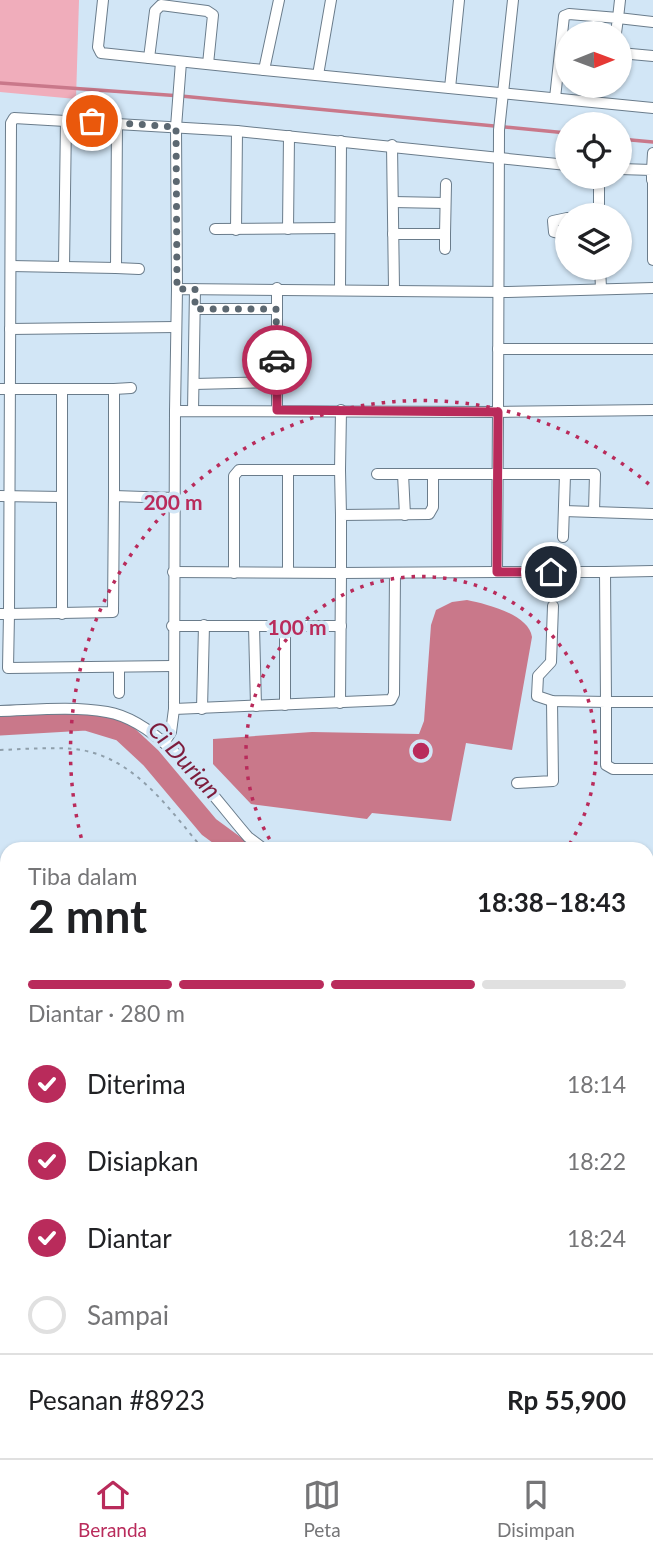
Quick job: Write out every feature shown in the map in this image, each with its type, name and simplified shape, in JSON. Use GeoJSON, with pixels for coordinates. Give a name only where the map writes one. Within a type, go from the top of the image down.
{"type":"FeatureCollection","features":[{"type":"Feature","properties":{"kind":"street"},"geometry":{"type":"LineString","coordinates":[[103,0],[99,51],[181,62],[653,108]]}},
{"type":"Feature","properties":{"kind":"street"},"geometry":{"type":"LineString","coordinates":[[264,70],[279,0]]}},
{"type":"Feature","properties":{"kind":"street"},"geometry":{"type":"LineString","coordinates":[[318,75],[331,0]]}},
{"type":"Feature","properties":{"kind":"street"},"geometry":{"type":"LineString","coordinates":[[450,88],[459,0]]}},
{"type":"Feature","properties":{"kind":"street"},"geometry":{"type":"LineString","coordinates":[[497,572],[498,157],[501,94],[513,0]]}},
{"type":"Feature","properties":{"kind":"street"},"geometry":{"type":"LineString","coordinates":[[618,21],[620,0]]}},
{"type":"Feature","properties":{"kind":"street"},"geometry":{"type":"LineString","coordinates":[[149,58],[155,11],[161,5],[207,11],[213,15],[208,64]]}},
{"type":"Feature","properties":{"kind":"street"},"geometry":{"type":"LineString","coordinates":[[563,21],[564,16],[569,14],[653,22]]}},
{"type":"Feature","properties":{"kind":"street"},"geometry":{"type":"LineString","coordinates":[[632,54],[653,56]]}},
{"type":"Feature","properties":{"kind":"street"},"geometry":{"type":"LineString","coordinates":[[164,743],[171,732],[174,709],[172,626],[177,289],[176,127],[181,62]]}},
{"type":"Feature","properties":{"kind":"street"},"geometry":{"type":"LineString","coordinates":[[172,666],[4,668],[5,389],[10,329],[5,290],[10,266],[5,235],[5,179],[12,120],[16,117],[237,131],[555,164]]}},
{"type":"Feature","properties":{"kind":"street"},"geometry":{"type":"LineString","coordinates":[[64,267],[66,120]]}},
{"type":"Feature","properties":{"kind":"street"},"geometry":{"type":"LineString","coordinates":[[116,268],[117,122]]}},
{"type":"Feature","properties":{"kind":"street"},"geometry":{"type":"LineString","coordinates":[[236,230],[237,131]]}},
{"type":"Feature","properties":{"kind":"street"},"geometry":{"type":"LineString","coordinates":[[288,229],[289,136]]}},
{"type":"Feature","properties":{"kind":"street"},"geometry":{"type":"LineString","coordinates":[[340,288],[341,141]]}},
{"type":"Feature","properties":{"kind":"street"},"geometry":{"type":"LineString","coordinates":[[392,145],[394,289]]}},
{"type":"Feature","properties":{"kind":"street"},"geometry":{"type":"LineString","coordinates":[[653,153],[653,260]]}},
{"type":"Feature","properties":{"kind":"street"},"geometry":{"type":"LineString","coordinates":[[632,172],[652,177]]}},
{"type":"Feature","properties":{"kind":"street"},"geometry":{"type":"LineString","coordinates":[[445,249],[446,184]]}},
{"type":"Feature","properties":{"kind":"street"},"geometry":{"type":"LineString","coordinates":[[393,202],[445,203]]}},
{"type":"Feature","properties":{"kind":"street"},"geometry":{"type":"LineString","coordinates":[[215,229],[339,228]]}},
{"type":"Feature","properties":{"kind":"street"},"geometry":{"type":"LineString","coordinates":[[393,234],[445,234]]}},
{"type":"Feature","properties":{"kind":"street"},"geometry":{"type":"LineString","coordinates":[[10,266],[139,269]]}},
{"type":"Feature","properties":{"kind":"street"},"geometry":{"type":"LineString","coordinates":[[601,280],[601,288]]}},
{"type":"Feature","properties":{"kind":"street"},"geometry":{"type":"LineString","coordinates":[[277,288],[277,410]]}},
{"type":"Feature","properties":{"kind":"street"},"geometry":{"type":"LineString","coordinates":[[177,289],[340,288],[499,292],[653,288]]}},
{"type":"Feature","properties":{"kind":"street"},"geometry":{"type":"LineString","coordinates":[[193,411],[195,289]]}},
{"type":"Feature","properties":{"kind":"street"},"geometry":{"type":"LineString","coordinates":[[195,309],[276,309]]}},
{"type":"Feature","properties":{"kind":"street"},"geometry":{"type":"LineString","coordinates":[[10,329],[176,327]]}},
{"type":"Feature","properties":{"kind":"street"},"geometry":{"type":"LineString","coordinates":[[498,349],[653,349]]}},
{"type":"Feature","properties":{"kind":"street"},"geometry":{"type":"LineString","coordinates":[[194,384],[277,382]]}},
{"type":"Feature","properties":{"kind":"street"},"geometry":{"type":"LineString","coordinates":[[5,389],[131,388]]}},
{"type":"Feature","properties":{"kind":"street"},"geometry":{"type":"LineString","coordinates":[[4,614],[107,615],[114,610],[114,389]]}},
{"type":"Feature","properties":{"kind":"street"},"geometry":{"type":"LineString","coordinates":[[62,390],[62,614]]}},
{"type":"Feature","properties":{"kind":"street"},"geometry":{"type":"LineString","coordinates":[[340,703],[341,410]]}},
{"type":"Feature","properties":{"kind":"street"},"geometry":{"type":"LineString","coordinates":[[175,411],[653,410]]}},
{"type":"Feature","properties":{"kind":"street"},"geometry":{"type":"LineString","coordinates":[[377,474],[565,475],[595,469],[594,512]]}},
{"type":"Feature","properties":{"kind":"street"},"geometry":{"type":"LineString","coordinates":[[234,573],[235,473],[239,470],[340,470]]}},
{"type":"Feature","properties":{"kind":"street"},"geometry":{"type":"LineString","coordinates":[[288,470],[288,572]]}},
{"type":"Feature","properties":{"kind":"street"},"geometry":{"type":"LineString","coordinates":[[403,474],[405,515]]}},
{"type":"Feature","properties":{"kind":"street"},"geometry":{"type":"LineString","coordinates":[[341,515],[405,515],[431,512],[433,475]]}},
{"type":"Feature","properties":{"kind":"street"},"geometry":{"type":"LineString","coordinates":[[563,537],[565,475]]}},
{"type":"Feature","properties":{"kind":"street"},"geometry":{"type":"LineString","coordinates":[[5,496],[62,497]]}},
{"type":"Feature","properties":{"kind":"street"},"geometry":{"type":"LineString","coordinates":[[114,496],[174,498]]}},
{"type":"Feature","properties":{"kind":"street"},"geometry":{"type":"LineString","coordinates":[[564,511],[653,514]]}},
{"type":"Feature","properties":{"kind":"street"},"geometry":{"type":"LineString","coordinates":[[173,572],[653,571]]}},
{"type":"Feature","properties":{"kind":"street"},"geometry":{"type":"LineString","coordinates":[[605,572],[606,765],[613,769],[653,769]]}},
{"type":"Feature","properties":{"kind":"street"},"geometry":{"type":"LineString","coordinates":[[174,709],[388,701],[393,698],[395,573]]}},
{"type":"Feature","properties":{"kind":"street"},"geometry":{"type":"LineString","coordinates":[[553,606],[551,662],[538,676],[537,694],[541,699],[653,702]]}},
{"type":"Feature","properties":{"kind":"street"},"geometry":{"type":"LineString","coordinates":[[202,709],[204,625]]}},
{"type":"Feature","properties":{"kind":"street"},"geometry":{"type":"LineString","coordinates":[[285,625],[285,705]]}},
{"type":"Feature","properties":{"kind":"street"},"geometry":{"type":"LineString","coordinates":[[172,626],[341,626]]}},
{"type":"Feature","properties":{"kind":"street"},"geometry":{"type":"LineString","coordinates":[[254,626],[256,706]]}},
{"type":"Feature","properties":{"kind":"street"},"geometry":{"type":"LineString","coordinates":[[118,668],[119,693]]}},
{"type":"Feature","properties":{"kind":"street"},"geometry":{"type":"LineString","coordinates":[[517,783],[553,780],[552,701]]}},
{"type":"Feature","properties":{"kind":"street"},"geometry":{"type":"LineString","coordinates":[[0,711],[108,712],[138,724],[164,743],[255,842]]}},
{"type":"Feature","properties":{"kind":"path"},"geometry":{"type":"LineString","coordinates":[[0,750],[76,750],[99,754],[125,766],[151,788],[197,842]]}},
{"type":"Feature","properties":{"kind":"shaded area"},"geometry":{"type":"Polygon","coordinates":[[[0,0],[79,0],[76,99],[0,92],[0,0]]]}},
{"type":"Feature","properties":{"kind":"shaded area"},"geometry":{"type":"Polygon","coordinates":[[[467,600],[495,607],[515,616],[529,629],[532,637],[512,750],[466,743],[451,821],[372,813],[367,819],[251,804],[213,764],[213,739],[312,732],[419,734],[424,721],[431,625],[436,610],[452,602],[467,600]]]}},
{"type":"Feature","properties":{"kind":"waterway"},"geometry":{"type":"LineString","coordinates":[[0,83],[181,96],[555,132]]}},
{"type":"Feature","properties":{"kind":"waterway"},"geometry":{"type":"LineString","coordinates":[[632,140],[653,142]]}},
{"type":"Feature","properties":{"kind":"waterway","name":"Ci Durian"},"geometry":{"type":"LineString","coordinates":[[0,725],[86,720],[122,731],[151,758],[209,827],[229,842]]}},
{"type":"Feature","properties":{"kind":"way so far"},"geometry":{"type":"LineString","coordinates":[[92,121],[176,127],[177,289],[195,289],[195,309],[276,309],[277,360]]}},
{"type":"Feature","properties":{"kind":"route"},"geometry":{"type":"LineString","coordinates":[[277,360],[277,410],[498,412],[497,572],[551,572]]}}]}
